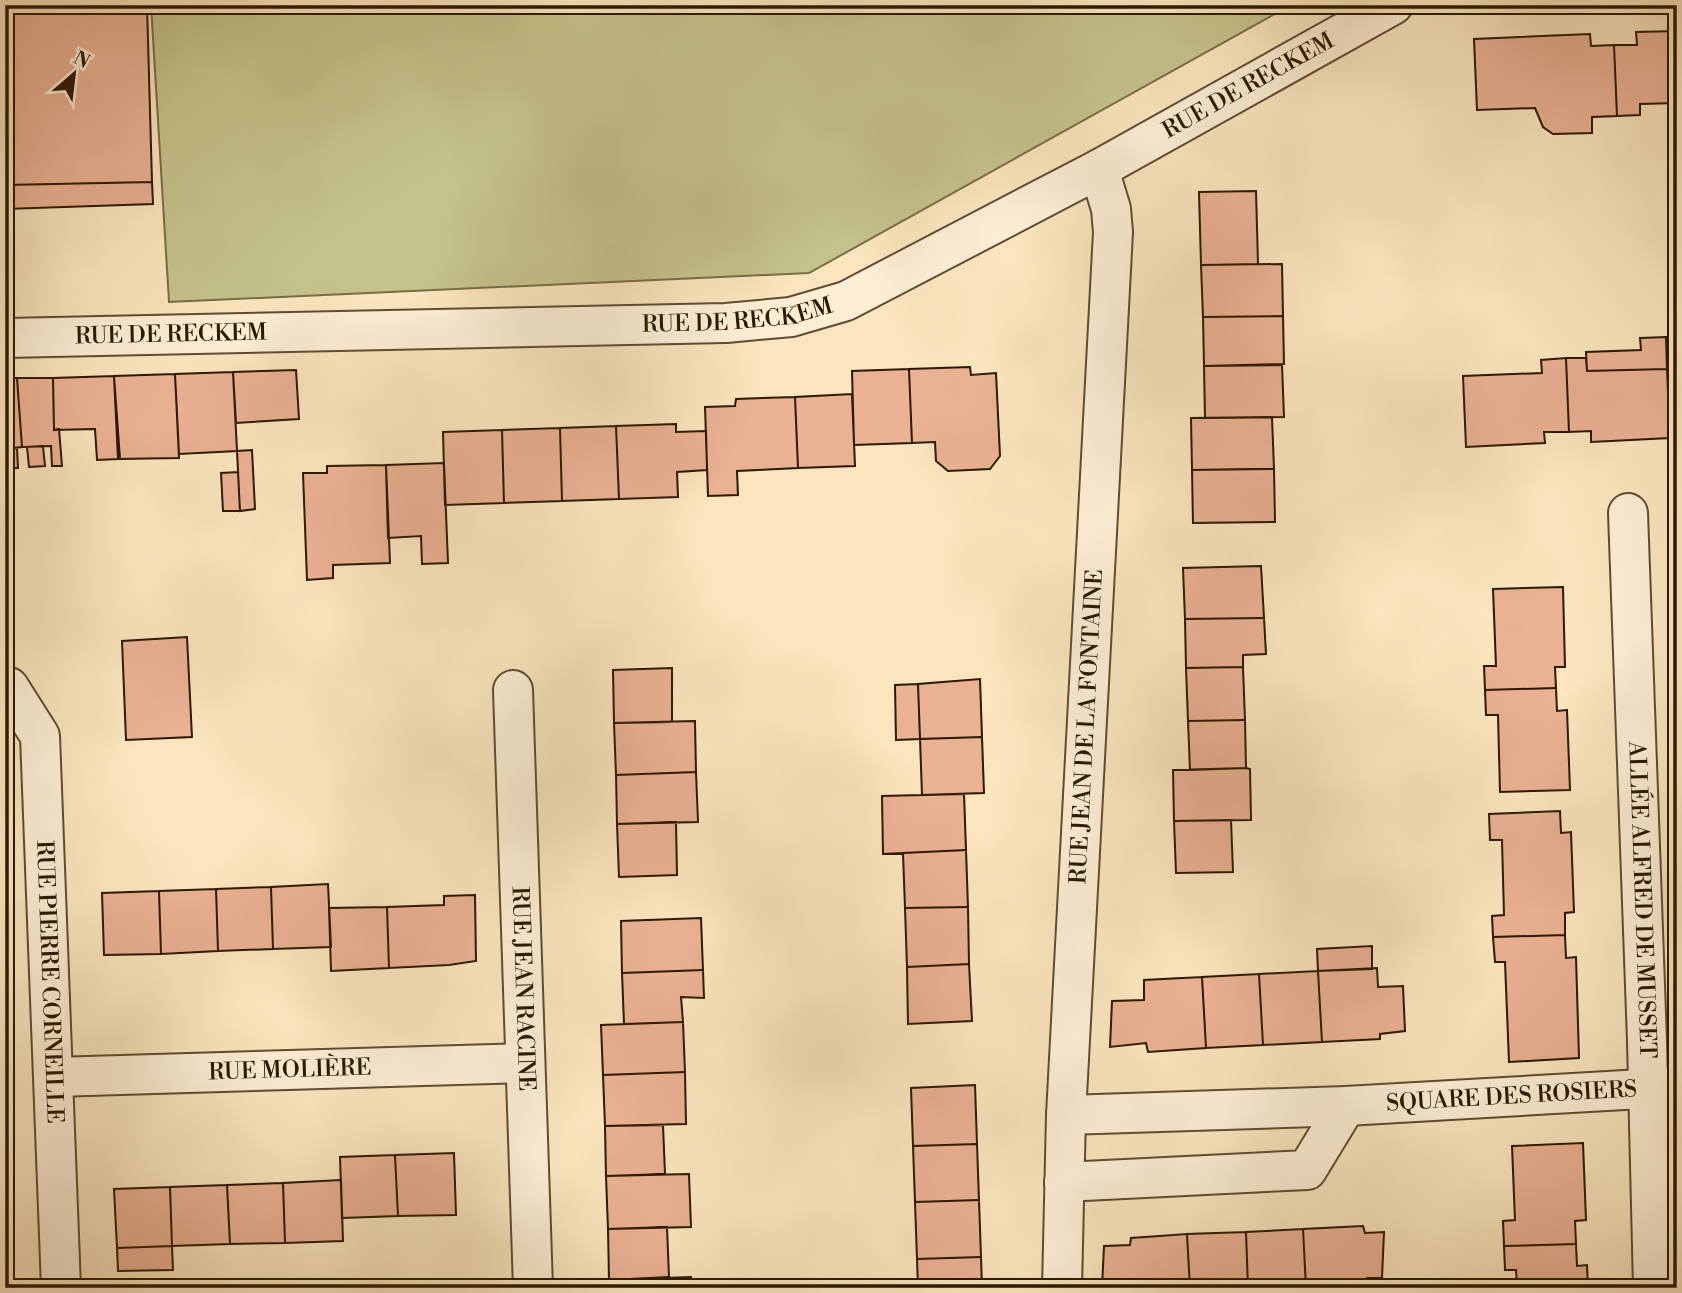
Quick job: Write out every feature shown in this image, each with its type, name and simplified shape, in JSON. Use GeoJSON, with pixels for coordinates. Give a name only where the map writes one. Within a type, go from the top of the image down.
{"type":"FeatureCollection","features":[{"type":"Feature","properties":{"kind":"street","name":"RUE DE RECKEM"},"geometry":{"type":"LineString","coordinates":[[5,338],[726,323],[791,317],[846,301],[1099,169],[1393,5]]}},
{"type":"Feature","properties":{"kind":"street","name":"RUE JEAN DE LA FONTAINE"},"geometry":{"type":"LineString","coordinates":[[1062,1288],[1066,1115],[1113,232],[1111,209],[1099,169]]}},
{"type":"Feature","properties":{"kind":"street","name":"ALLÉE ALFRED DE MUSSET"},"geometry":{"type":"LineString","coordinates":[[1628,513],[1663,1088],[1653,1288]]}},
{"type":"Feature","properties":{"kind":"street","name":"RUE PIERRE CORNEILLE"},"geometry":{"type":"LineString","coordinates":[[9,687],[40,736],[61,1288]]}},
{"type":"Feature","properties":{"kind":"street","name":"RUE JEAN RACINE"},"geometry":{"type":"LineString","coordinates":[[513,691],[533,1288]]}},
{"type":"Feature","properties":{"kind":"street","name":"RUE MOLIÈRE"},"geometry":{"type":"LineString","coordinates":[[54,1077],[525,1063]]}},
{"type":"Feature","properties":{"kind":"street","name":"SQUARE DES ROSIERS"},"geometry":{"type":"LineString","coordinates":[[1066,1115],[1346,1106],[1663,1088]]}},
{"type":"Feature","properties":{"kind":"street"},"geometry":{"type":"LineString","coordinates":[[1064,1181],[1307,1170],[1346,1106]]}},
{"type":"Feature","properties":{"kind":"shaded area"},"geometry":{"type":"Polygon","coordinates":[[[151,5],[1291,5],[809,273],[169,302],[151,5]]]}},
{"type":"Feature","properties":{"kind":"building"},"geometry":{"type":"Polygon","coordinates":[[[5,5],[147,5],[152,182],[5,185],[5,5]]]}},
{"type":"Feature","properties":{"kind":"building"},"geometry":{"type":"Polygon","coordinates":[[[1677,31],[1677,103],[1640,104],[1640,115],[1617,116],[1614,45],[1637,45],[1636,32],[1677,31]]]}},
{"type":"Feature","properties":{"kind":"building"},"geometry":{"type":"Polygon","coordinates":[[[1590,34],[1591,46],[1614,45],[1617,116],[1592,117],[1592,133],[1553,134],[1543,127],[1535,108],[1477,110],[1474,39],[1590,34]]]}},
{"type":"Feature","properties":{"kind":"building"},"geometry":{"type":"Polygon","coordinates":[[[152,182],[153,204],[5,209],[5,185],[152,182]]]}},
{"type":"Feature","properties":{"kind":"building"},"geometry":{"type":"Polygon","coordinates":[[[1256,191],[1258,264],[1201,265],[1199,192],[1256,191]]]}},
{"type":"Feature","properties":{"kind":"building"},"geometry":{"type":"Polygon","coordinates":[[[1282,264],[1283,316],[1203,317],[1201,265],[1282,264]]]}},
{"type":"Feature","properties":{"kind":"building"},"geometry":{"type":"Polygon","coordinates":[[[1283,316],[1284,364],[1204,366],[1203,317],[1283,316]]]}},
{"type":"Feature","properties":{"kind":"building"},"geometry":{"type":"Polygon","coordinates":[[[1666,337],[1667,369],[1587,371],[1586,352],[1641,350],[1640,338],[1666,337]]]}},
{"type":"Feature","properties":{"kind":"building"},"geometry":{"type":"Polygon","coordinates":[[[1566,358],[1569,432],[1544,432],[1545,443],[1466,447],[1463,376],[1542,373],[1541,360],[1566,358]]]}},
{"type":"Feature","properties":{"kind":"building"},"geometry":{"type":"Polygon","coordinates":[[[1566,358],[1586,358],[1587,371],[1667,369],[1670,438],[1591,442],[1591,431],[1569,432],[1566,358]]]}},
{"type":"Feature","properties":{"kind":"building"},"geometry":{"type":"Polygon","coordinates":[[[1282,365],[1284,417],[1205,418],[1204,366],[1282,365]]]}},
{"type":"Feature","properties":{"kind":"building"},"geometry":{"type":"Polygon","coordinates":[[[970,367],[971,375],[996,373],[1000,456],[990,469],[948,471],[936,461],[935,442],[912,443],[909,369],[970,367]]]}},
{"type":"Feature","properties":{"kind":"building"},"geometry":{"type":"Polygon","coordinates":[[[909,369],[912,443],[854,445],[852,371],[909,369]]]}},
{"type":"Feature","properties":{"kind":"building"},"geometry":{"type":"Polygon","coordinates":[[[296,370],[299,419],[236,423],[233,372],[296,370]]]}},
{"type":"Feature","properties":{"kind":"building"},"geometry":{"type":"Polygon","coordinates":[[[233,372],[237,451],[179,454],[175,374],[233,372]]]}},
{"type":"Feature","properties":{"kind":"building"},"geometry":{"type":"Polygon","coordinates":[[[175,374],[179,458],[120,459],[114,376],[175,374]]]}},
{"type":"Feature","properties":{"kind":"building"},"geometry":{"type":"Polygon","coordinates":[[[114,376],[118,459],[97,460],[95,429],[54,430],[53,378],[114,376]]]}},
{"type":"Feature","properties":{"kind":"building"},"geometry":{"type":"Polygon","coordinates":[[[5,378],[17,378],[22,447],[5,449],[5,378]]]}},
{"type":"Feature","properties":{"kind":"building"},"geometry":{"type":"Polygon","coordinates":[[[17,378],[53,378],[54,430],[59,429],[62,466],[52,466],[51,446],[22,447],[17,378]]]}},
{"type":"Feature","properties":{"kind":"building"},"geometry":{"type":"Polygon","coordinates":[[[852,394],[855,466],[798,468],[795,397],[852,394]]]}},
{"type":"Feature","properties":{"kind":"building"},"geometry":{"type":"Polygon","coordinates":[[[795,397],[798,468],[737,471],[738,495],[708,496],[705,407],[735,406],[736,399],[795,397]]]}},
{"type":"Feature","properties":{"kind":"building"},"geometry":{"type":"Polygon","coordinates":[[[1272,417],[1274,469],[1192,470],[1191,418],[1272,417]]]}},
{"type":"Feature","properties":{"kind":"building"},"geometry":{"type":"Polygon","coordinates":[[[676,424],[676,432],[706,431],[707,470],[677,472],[678,497],[619,499],[616,426],[676,424]]]}},
{"type":"Feature","properties":{"kind":"building"},"geometry":{"type":"Polygon","coordinates":[[[616,426],[619,499],[562,501],[560,428],[616,426]]]}},
{"type":"Feature","properties":{"kind":"building"},"geometry":{"type":"Polygon","coordinates":[[[560,428],[562,501],[504,503],[502,430],[560,428]]]}},
{"type":"Feature","properties":{"kind":"building"},"geometry":{"type":"Polygon","coordinates":[[[502,430],[504,503],[445,505],[443,432],[502,430]]]}},
{"type":"Feature","properties":{"kind":"building"},"geometry":{"type":"Polygon","coordinates":[[[43,446],[45,466],[29,467],[27,447],[43,446]]]}},
{"type":"Feature","properties":{"kind":"building"},"geometry":{"type":"Polygon","coordinates":[[[17,448],[18,468],[5,468],[5,449],[17,448]]]}},
{"type":"Feature","properties":{"kind":"building"},"geometry":{"type":"Polygon","coordinates":[[[252,450],[255,509],[240,511],[237,451],[252,450]]]}},
{"type":"Feature","properties":{"kind":"building"},"geometry":{"type":"Polygon","coordinates":[[[444,463],[448,563],[422,564],[421,536],[388,538],[386,465],[444,463]]]}},
{"type":"Feature","properties":{"kind":"building"},"geometry":{"type":"Polygon","coordinates":[[[386,465],[390,563],[333,565],[333,578],[307,580],[303,473],[327,473],[327,466],[386,465]]]}},
{"type":"Feature","properties":{"kind":"building"},"geometry":{"type":"Polygon","coordinates":[[[1274,469],[1275,522],[1193,523],[1192,470],[1274,469]]]}},
{"type":"Feature","properties":{"kind":"building"},"geometry":{"type":"Polygon","coordinates":[[[238,472],[240,511],[223,511],[221,473],[238,472]]]}},
{"type":"Feature","properties":{"kind":"building"},"geometry":{"type":"Polygon","coordinates":[[[1261,566],[1264,618],[1185,619],[1183,568],[1261,566]]]}},
{"type":"Feature","properties":{"kind":"building"},"geometry":{"type":"Polygon","coordinates":[[[1563,587],[1565,667],[1555,667],[1556,688],[1485,690],[1484,666],[1496,666],[1493,589],[1563,587]]]}},
{"type":"Feature","properties":{"kind":"building"},"geometry":{"type":"Polygon","coordinates":[[[1264,618],[1266,654],[1243,655],[1243,667],[1186,668],[1185,619],[1264,618]]]}},
{"type":"Feature","properties":{"kind":"building"},"geometry":{"type":"Polygon","coordinates":[[[187,637],[192,737],[126,740],[122,641],[187,637]]]}},
{"type":"Feature","properties":{"kind":"building"},"geometry":{"type":"Polygon","coordinates":[[[1243,667],[1245,720],[1188,721],[1186,668],[1243,667]]]}},
{"type":"Feature","properties":{"kind":"building"},"geometry":{"type":"Polygon","coordinates":[[[672,668],[672,722],[614,723],[613,670],[672,668]]]}},
{"type":"Feature","properties":{"kind":"building"},"geometry":{"type":"Polygon","coordinates":[[[980,679],[982,737],[920,739],[918,684],[980,679]]]}},
{"type":"Feature","properties":{"kind":"building"},"geometry":{"type":"Polygon","coordinates":[[[918,684],[920,739],[896,740],[895,685],[918,684]]]}},
{"type":"Feature","properties":{"kind":"building"},"geometry":{"type":"Polygon","coordinates":[[[1556,688],[1557,711],[1567,710],[1570,790],[1500,792],[1498,715],[1486,715],[1485,690],[1556,688]]]}},
{"type":"Feature","properties":{"kind":"building"},"geometry":{"type":"Polygon","coordinates":[[[1245,720],[1246,768],[1190,770],[1188,721],[1245,720]]]}},
{"type":"Feature","properties":{"kind":"building"},"geometry":{"type":"Polygon","coordinates":[[[695,721],[696,772],[616,775],[614,723],[695,721]]]}},
{"type":"Feature","properties":{"kind":"building"},"geometry":{"type":"Polygon","coordinates":[[[982,737],[984,793],[922,795],[920,739],[982,737]]]}},
{"type":"Feature","properties":{"kind":"building"},"geometry":{"type":"Polygon","coordinates":[[[1250,769],[1251,820],[1174,821],[1173,770],[1250,769]]]}},
{"type":"Feature","properties":{"kind":"building"},"geometry":{"type":"Polygon","coordinates":[[[696,772],[698,822],[617,824],[616,775],[696,772]]]}},
{"type":"Feature","properties":{"kind":"building"},"geometry":{"type":"Polygon","coordinates":[[[964,794],[966,850],[883,854],[882,796],[964,794]]]}},
{"type":"Feature","properties":{"kind":"building"},"geometry":{"type":"Polygon","coordinates":[[[1560,811],[1561,833],[1571,832],[1574,912],[1565,913],[1565,935],[1493,937],[1492,916],[1504,915],[1502,840],[1490,840],[1489,814],[1560,811]]]}},
{"type":"Feature","properties":{"kind":"building"},"geometry":{"type":"Polygon","coordinates":[[[1231,820],[1233,872],[1176,873],[1174,821],[1231,820]]]}},
{"type":"Feature","properties":{"kind":"building"},"geometry":{"type":"Polygon","coordinates":[[[676,822],[677,875],[619,877],[617,824],[676,822]]]}},
{"type":"Feature","properties":{"kind":"building"},"geometry":{"type":"Polygon","coordinates":[[[966,850],[968,907],[905,908],[903,853],[966,850]]]}},
{"type":"Feature","properties":{"kind":"building"},"geometry":{"type":"Polygon","coordinates":[[[328,884],[331,947],[273,949],[271,887],[328,884]]]}},
{"type":"Feature","properties":{"kind":"building"},"geometry":{"type":"Polygon","coordinates":[[[271,887],[273,949],[218,951],[216,889],[271,887]]]}},
{"type":"Feature","properties":{"kind":"building"},"geometry":{"type":"Polygon","coordinates":[[[216,889],[218,951],[161,954],[159,891],[216,889]]]}},
{"type":"Feature","properties":{"kind":"building"},"geometry":{"type":"Polygon","coordinates":[[[159,891],[161,954],[104,955],[102,893],[159,891]]]}},
{"type":"Feature","properties":{"kind":"building"},"geometry":{"type":"Polygon","coordinates":[[[475,895],[476,961],[389,968],[387,907],[444,905],[444,896],[475,895]]]}},
{"type":"Feature","properties":{"kind":"building"},"geometry":{"type":"Polygon","coordinates":[[[387,907],[389,968],[331,971],[329,908],[387,907]]]}},
{"type":"Feature","properties":{"kind":"building"},"geometry":{"type":"Polygon","coordinates":[[[968,907],[969,964],[907,967],[905,908],[968,907]]]}},
{"type":"Feature","properties":{"kind":"building"},"geometry":{"type":"Polygon","coordinates":[[[701,918],[703,970],[622,973],[621,921],[701,918]]]}},
{"type":"Feature","properties":{"kind":"building"},"geometry":{"type":"Polygon","coordinates":[[[1565,935],[1566,958],[1576,957],[1579,1058],[1509,1062],[1505,962],[1495,962],[1493,937],[1565,935]]]}},
{"type":"Feature","properties":{"kind":"building"},"geometry":{"type":"Polygon","coordinates":[[[1372,946],[1372,969],[1318,971],[1317,949],[1372,946]]]}},
{"type":"Feature","properties":{"kind":"building"},"geometry":{"type":"Polygon","coordinates":[[[969,964],[972,1021],[908,1024],[907,967],[969,964]]]}},
{"type":"Feature","properties":{"kind":"building"},"geometry":{"type":"Polygon","coordinates":[[[1377,968],[1378,987],[1403,986],[1405,1031],[1380,1034],[1380,1039],[1322,1042],[1318,971],[1377,968]]]}},
{"type":"Feature","properties":{"kind":"building"},"geometry":{"type":"Polygon","coordinates":[[[703,970],[704,998],[681,997],[683,1022],[624,1024],[622,973],[703,970]]]}},
{"type":"Feature","properties":{"kind":"building"},"geometry":{"type":"Polygon","coordinates":[[[1318,971],[1322,1042],[1263,1045],[1259,974],[1318,971]]]}},
{"type":"Feature","properties":{"kind":"building"},"geometry":{"type":"Polygon","coordinates":[[[1259,974],[1263,1045],[1206,1048],[1202,977],[1259,974]]]}},
{"type":"Feature","properties":{"kind":"building"},"geometry":{"type":"Polygon","coordinates":[[[1202,977],[1206,1048],[1148,1052],[1146,1043],[1110,1047],[1112,1001],[1144,1000],[1144,980],[1202,977]]]}},
{"type":"Feature","properties":{"kind":"building"},"geometry":{"type":"Polygon","coordinates":[[[683,1022],[685,1072],[603,1075],[601,1025],[683,1022]]]}},
{"type":"Feature","properties":{"kind":"building"},"geometry":{"type":"Polygon","coordinates":[[[685,1072],[686,1124],[605,1126],[603,1075],[685,1072]]]}},
{"type":"Feature","properties":{"kind":"building"},"geometry":{"type":"Polygon","coordinates":[[[975,1085],[977,1144],[913,1146],[911,1088],[975,1085]]]}},
{"type":"Feature","properties":{"kind":"building"},"geometry":{"type":"Polygon","coordinates":[[[663,1125],[665,1174],[606,1176],[605,1126],[663,1125]]]}},
{"type":"Feature","properties":{"kind":"building"},"geometry":{"type":"Polygon","coordinates":[[[1583,1143],[1586,1220],[1575,1221],[1576,1244],[1504,1246],[1503,1221],[1515,1220],[1512,1146],[1583,1143]]]}},
{"type":"Feature","properties":{"kind":"building"},"geometry":{"type":"Polygon","coordinates":[[[977,1144],[979,1200],[915,1202],[913,1146],[977,1144]]]}},
{"type":"Feature","properties":{"kind":"building"},"geometry":{"type":"Polygon","coordinates":[[[454,1153],[456,1215],[398,1216],[395,1155],[454,1153]]]}},
{"type":"Feature","properties":{"kind":"building"},"geometry":{"type":"Polygon","coordinates":[[[395,1155],[398,1216],[342,1218],[340,1157],[395,1155]]]}},
{"type":"Feature","properties":{"kind":"building"},"geometry":{"type":"Polygon","coordinates":[[[689,1174],[691,1227],[608,1229],[606,1176],[689,1174]]]}},
{"type":"Feature","properties":{"kind":"building"},"geometry":{"type":"Polygon","coordinates":[[[341,1180],[343,1241],[285,1243],[283,1183],[341,1180]]]}},
{"type":"Feature","properties":{"kind":"building"},"geometry":{"type":"Polygon","coordinates":[[[283,1183],[285,1243],[230,1244],[227,1185],[283,1183]]]}},
{"type":"Feature","properties":{"kind":"building"},"geometry":{"type":"Polygon","coordinates":[[[227,1185],[230,1244],[172,1246],[170,1187],[227,1185]]]}},
{"type":"Feature","properties":{"kind":"building"},"geometry":{"type":"Polygon","coordinates":[[[170,1187],[172,1246],[117,1248],[114,1189],[170,1187]]]}},
{"type":"Feature","properties":{"kind":"building"},"geometry":{"type":"Polygon","coordinates":[[[979,1200],[981,1257],[917,1259],[915,1202],[979,1200]]]}},
{"type":"Feature","properties":{"kind":"building"},"geometry":{"type":"Polygon","coordinates":[[[1363,1226],[1365,1233],[1384,1232],[1382,1278],[1367,1278],[1366,1288],[1306,1288],[1303,1229],[1363,1226]]]}},
{"type":"Feature","properties":{"kind":"building"},"geometry":{"type":"Polygon","coordinates":[[[667,1227],[669,1277],[609,1280],[608,1229],[667,1227]]]}},
{"type":"Feature","properties":{"kind":"building"},"geometry":{"type":"Polygon","coordinates":[[[1303,1229],[1306,1288],[1248,1288],[1246,1232],[1303,1229]]]}},
{"type":"Feature","properties":{"kind":"building"},"geometry":{"type":"Polygon","coordinates":[[[1246,1232],[1248,1288],[1190,1288],[1187,1234],[1246,1232]]]}},
{"type":"Feature","properties":{"kind":"building"},"geometry":{"type":"Polygon","coordinates":[[[1187,1234],[1190,1288],[1102,1288],[1104,1246],[1130,1245],[1131,1238],[1187,1234]]]}},
{"type":"Feature","properties":{"kind":"building"},"geometry":{"type":"Polygon","coordinates":[[[1576,1244],[1577,1266],[1587,1265],[1588,1288],[1517,1288],[1516,1270],[1505,1270],[1504,1246],[1576,1244]]]}},
{"type":"Feature","properties":{"kind":"building"},"geometry":{"type":"Polygon","coordinates":[[[172,1246],[173,1270],[118,1271],[117,1248],[172,1246]]]}},
{"type":"Feature","properties":{"kind":"building"},"geometry":{"type":"Polygon","coordinates":[[[981,1257],[982,1288],[918,1288],[917,1259],[981,1257]]]}},
{"type":"Feature","properties":{"kind":"building"},"geometry":{"type":"Polygon","coordinates":[[[691,1277],[692,1288],[610,1288],[609,1280],[691,1277]]]}}]}
